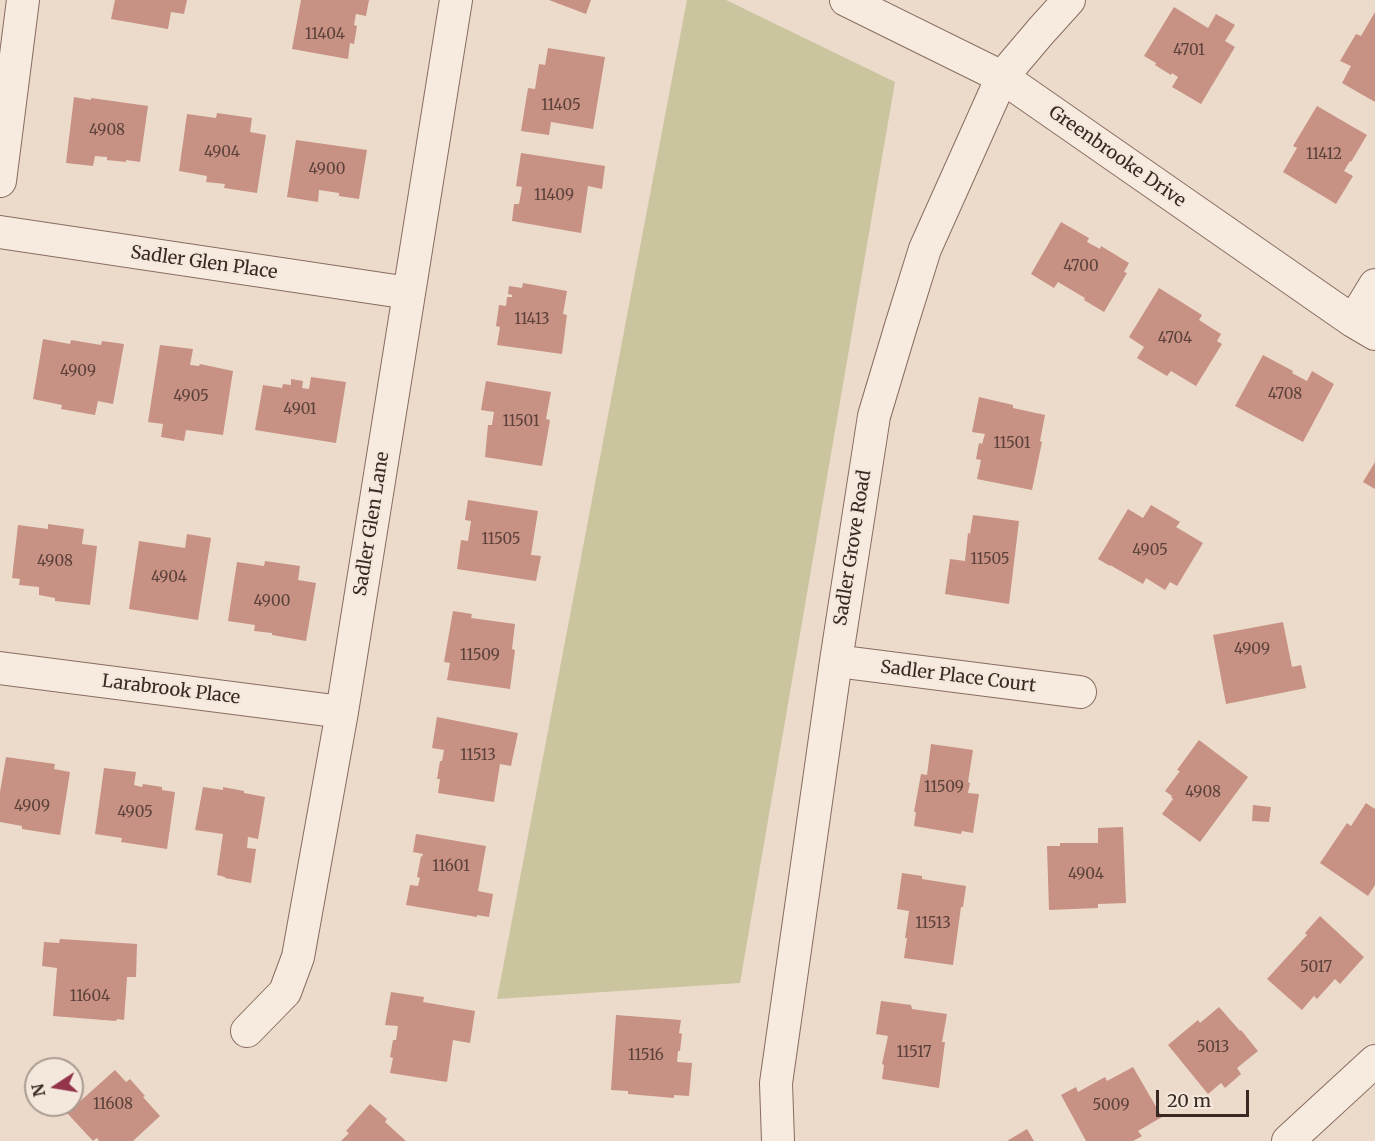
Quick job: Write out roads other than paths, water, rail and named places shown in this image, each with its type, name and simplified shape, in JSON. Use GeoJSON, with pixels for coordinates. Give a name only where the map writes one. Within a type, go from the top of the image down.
{"type":"FeatureCollection","features":[{"type":"Feature","properties":{"kind":"street"},"geometry":{"type":"LineString","coordinates":[[0,181],[23,0]]}},
{"type":"Feature","properties":{"kind":"street","name":"Sadler Glen Lane"},"geometry":{"type":"LineString","coordinates":[[247,1031],[285,992],[298,957],[342,712],[456,0]]}},
{"type":"Feature","properties":{"kind":"street","name":"Greenbrooke Drive"},"geometry":{"type":"LineString","coordinates":[[846,0],[1002,78],[1364,328]]}},
{"type":"Feature","properties":{"kind":"street","name":"Sadler Grove Road"},"geometry":{"type":"LineString","coordinates":[[778,1141],[777,1083],[836,661],[874,416],[925,249],[1002,78],[1069,0]]}},
{"type":"Feature","properties":{"kind":"street","name":"Sadler Glen Place"},"geometry":{"type":"LineString","coordinates":[[0,232],[409,293]]}},
{"type":"Feature","properties":{"kind":"street"},"geometry":{"type":"LineString","coordinates":[[1364,328],[1375,285]]}},
{"type":"Feature","properties":{"kind":"street","name":"Sadler Place Court"},"geometry":{"type":"LineString","coordinates":[[836,661],[1080,692]]}},
{"type":"Feature","properties":{"kind":"street","name":"Larabrook Place"},"geometry":{"type":"LineString","coordinates":[[0,668],[342,712]]}},
{"type":"Feature","properties":{"kind":"street"},"geometry":{"type":"LineString","coordinates":[[1288,1141],[1375,1061]]}}]}
